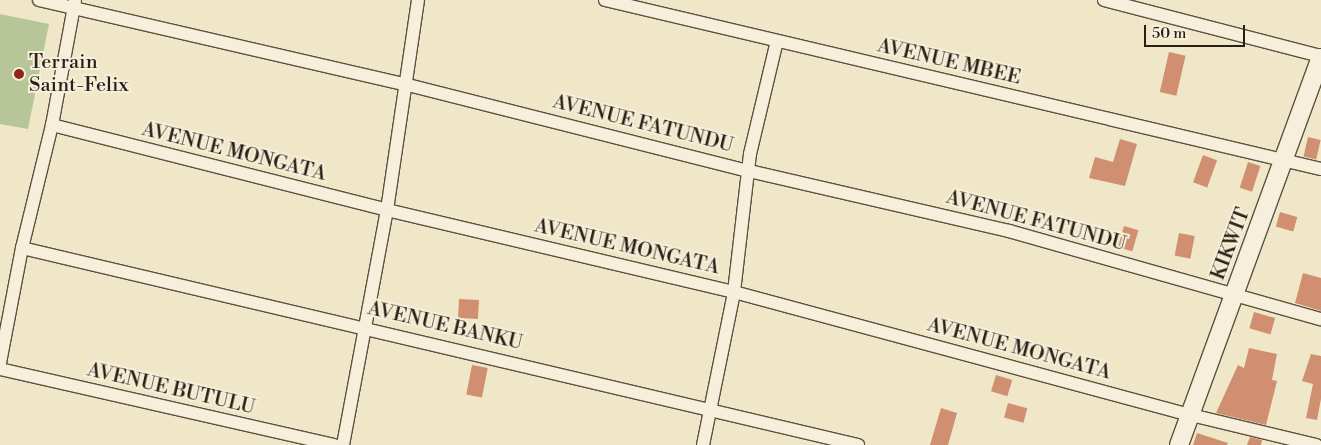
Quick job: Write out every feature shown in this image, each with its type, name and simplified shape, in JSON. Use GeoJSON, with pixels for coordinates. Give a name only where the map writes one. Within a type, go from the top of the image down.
{"type":"FeatureCollection","features":[{"type":"Feature","properties":{"kind":"main road","name":"KIKWIT"},"geometry":{"type":"LineString","coordinates":[[1179,445],[1286,160],[1321,57]]}},
{"type":"Feature","properties":{"kind":"street","name":"AVENUE FATUNDU"},"geometry":{"type":"LineString","coordinates":[[39,0],[74,4],[404,84],[749,171],[1009,231],[1321,319]]}},
{"type":"Feature","properties":{"kind":"street"},"geometry":{"type":"LineString","coordinates":[[343,445],[387,210],[404,84],[418,0]]}},
{"type":"Feature","properties":{"kind":"street","name":"AVENUE MBEE"},"geometry":{"type":"LineString","coordinates":[[605,0],[1321,169]]}},
{"type":"Feature","properties":{"kind":"street"},"geometry":{"type":"LineString","coordinates":[[1104,0],[1321,57]]}},
{"type":"Feature","properties":{"kind":"street"},"geometry":{"type":"LineString","coordinates":[[0,363],[22,248],[52,125],[74,4]]}},
{"type":"Feature","properties":{"kind":"street"},"geometry":{"type":"LineString","coordinates":[[703,445],[734,292],[750,154],[777,41]]}},
{"type":"Feature","properties":{"kind":"street","name":"AVENUE MONGATA"},"geometry":{"type":"LineString","coordinates":[[52,125],[387,210],[734,292],[1191,415],[1316,445]]}},
{"type":"Feature","properties":{"kind":"street","name":"AVENUE BANKU"},"geometry":{"type":"LineString","coordinates":[[22,248],[364,326],[858,445]]}},
{"type":"Feature","properties":{"kind":"street","name":"AVENUE BUTULU"},"geometry":{"type":"LineString","coordinates":[[0,370],[334,445]]}},
{"type":"Feature","properties":{"kind":"green space","name":"Terrain Saint-Felix"},"geometry":{"type":"Polygon","coordinates":[[[0,14],[49,24],[28,129],[0,124],[0,14]]]}},
{"type":"Feature","properties":{"kind":"building"},"geometry":{"type":"Polygon","coordinates":[[[1169,52],[1186,56],[1176,96],[1160,92],[1169,52]]]}},
{"type":"Feature","properties":{"kind":"building"},"geometry":{"type":"Polygon","coordinates":[[[1308,137],[1321,140],[1316,159],[1304,156],[1308,137]]]}},
{"type":"Feature","properties":{"kind":"building"},"geometry":{"type":"Polygon","coordinates":[[[1120,139],[1137,144],[1125,186],[1089,178],[1095,157],[1113,162],[1120,139]]]}},
{"type":"Feature","properties":{"kind":"building"},"geometry":{"type":"Polygon","coordinates":[[[1203,155],[1217,160],[1207,187],[1193,182],[1203,155]]]}},
{"type":"Feature","properties":{"kind":"building"},"geometry":{"type":"Polygon","coordinates":[[[1248,162],[1260,166],[1252,192],[1240,188],[1248,162]]]}},
{"type":"Feature","properties":{"kind":"building"},"geometry":{"type":"Polygon","coordinates":[[[1280,212],[1297,217],[1293,231],[1276,226],[1280,212]]]}},
{"type":"Feature","properties":{"kind":"building"},"geometry":{"type":"Polygon","coordinates":[[[1124,226],[1138,230],[1132,251],[1118,247],[1124,226]]]}},
{"type":"Feature","properties":{"kind":"building"},"geometry":{"type":"Polygon","coordinates":[[[1179,233],[1195,236],[1190,259],[1175,256],[1179,233]]]}},
{"type":"Feature","properties":{"kind":"building"},"geometry":{"type":"Polygon","coordinates":[[[1303,273],[1321,278],[1321,311],[1295,303],[1303,273]]]}},
{"type":"Feature","properties":{"kind":"building"},"geometry":{"type":"Polygon","coordinates":[[[459,299],[479,300],[478,319],[458,318],[459,299]]]}},
{"type":"Feature","properties":{"kind":"building"},"geometry":{"type":"Polygon","coordinates":[[[1254,312],[1275,318],[1270,334],[1249,328],[1254,312]]]}},
{"type":"Feature","properties":{"kind":"building"},"geometry":{"type":"Polygon","coordinates":[[[1249,348],[1277,354],[1272,380],[1277,381],[1266,425],[1216,413],[1238,365],[1244,368],[1249,348]]]}},
{"type":"Feature","properties":{"kind":"building"},"geometry":{"type":"Polygon","coordinates":[[[1311,354],[1321,356],[1321,399],[1317,420],[1306,418],[1313,384],[1302,381],[1311,354]]]}},
{"type":"Feature","properties":{"kind":"building"},"geometry":{"type":"Polygon","coordinates":[[[472,365],[488,368],[482,398],[466,394],[472,365]]]}},
{"type":"Feature","properties":{"kind":"building"},"geometry":{"type":"Polygon","coordinates":[[[996,375],[1012,380],[1007,396],[991,391],[996,375]]]}},
{"type":"Feature","properties":{"kind":"building"},"geometry":{"type":"Polygon","coordinates":[[[1008,403],[1027,408],[1023,423],[1004,417],[1008,403]]]}},
{"type":"Feature","properties":{"kind":"building"},"geometry":{"type":"Polygon","coordinates":[[[941,408],[957,413],[948,445],[930,445],[941,408]]]}},
{"type":"Feature","properties":{"kind":"building"},"geometry":{"type":"Polygon","coordinates":[[[1197,433],[1228,443],[1227,445],[1193,445],[1197,433]]]}},
{"type":"Feature","properties":{"kind":"building"},"geometry":{"type":"Polygon","coordinates":[[[1250,437],[1262,440],[1261,445],[1247,445],[1250,437]]]}},
{"type":"Feature","properties":{"kind":"place","name":"Terrain Saint-Felix"},"geometry":{"type":"Point","coordinates":[19,74]}}]}
